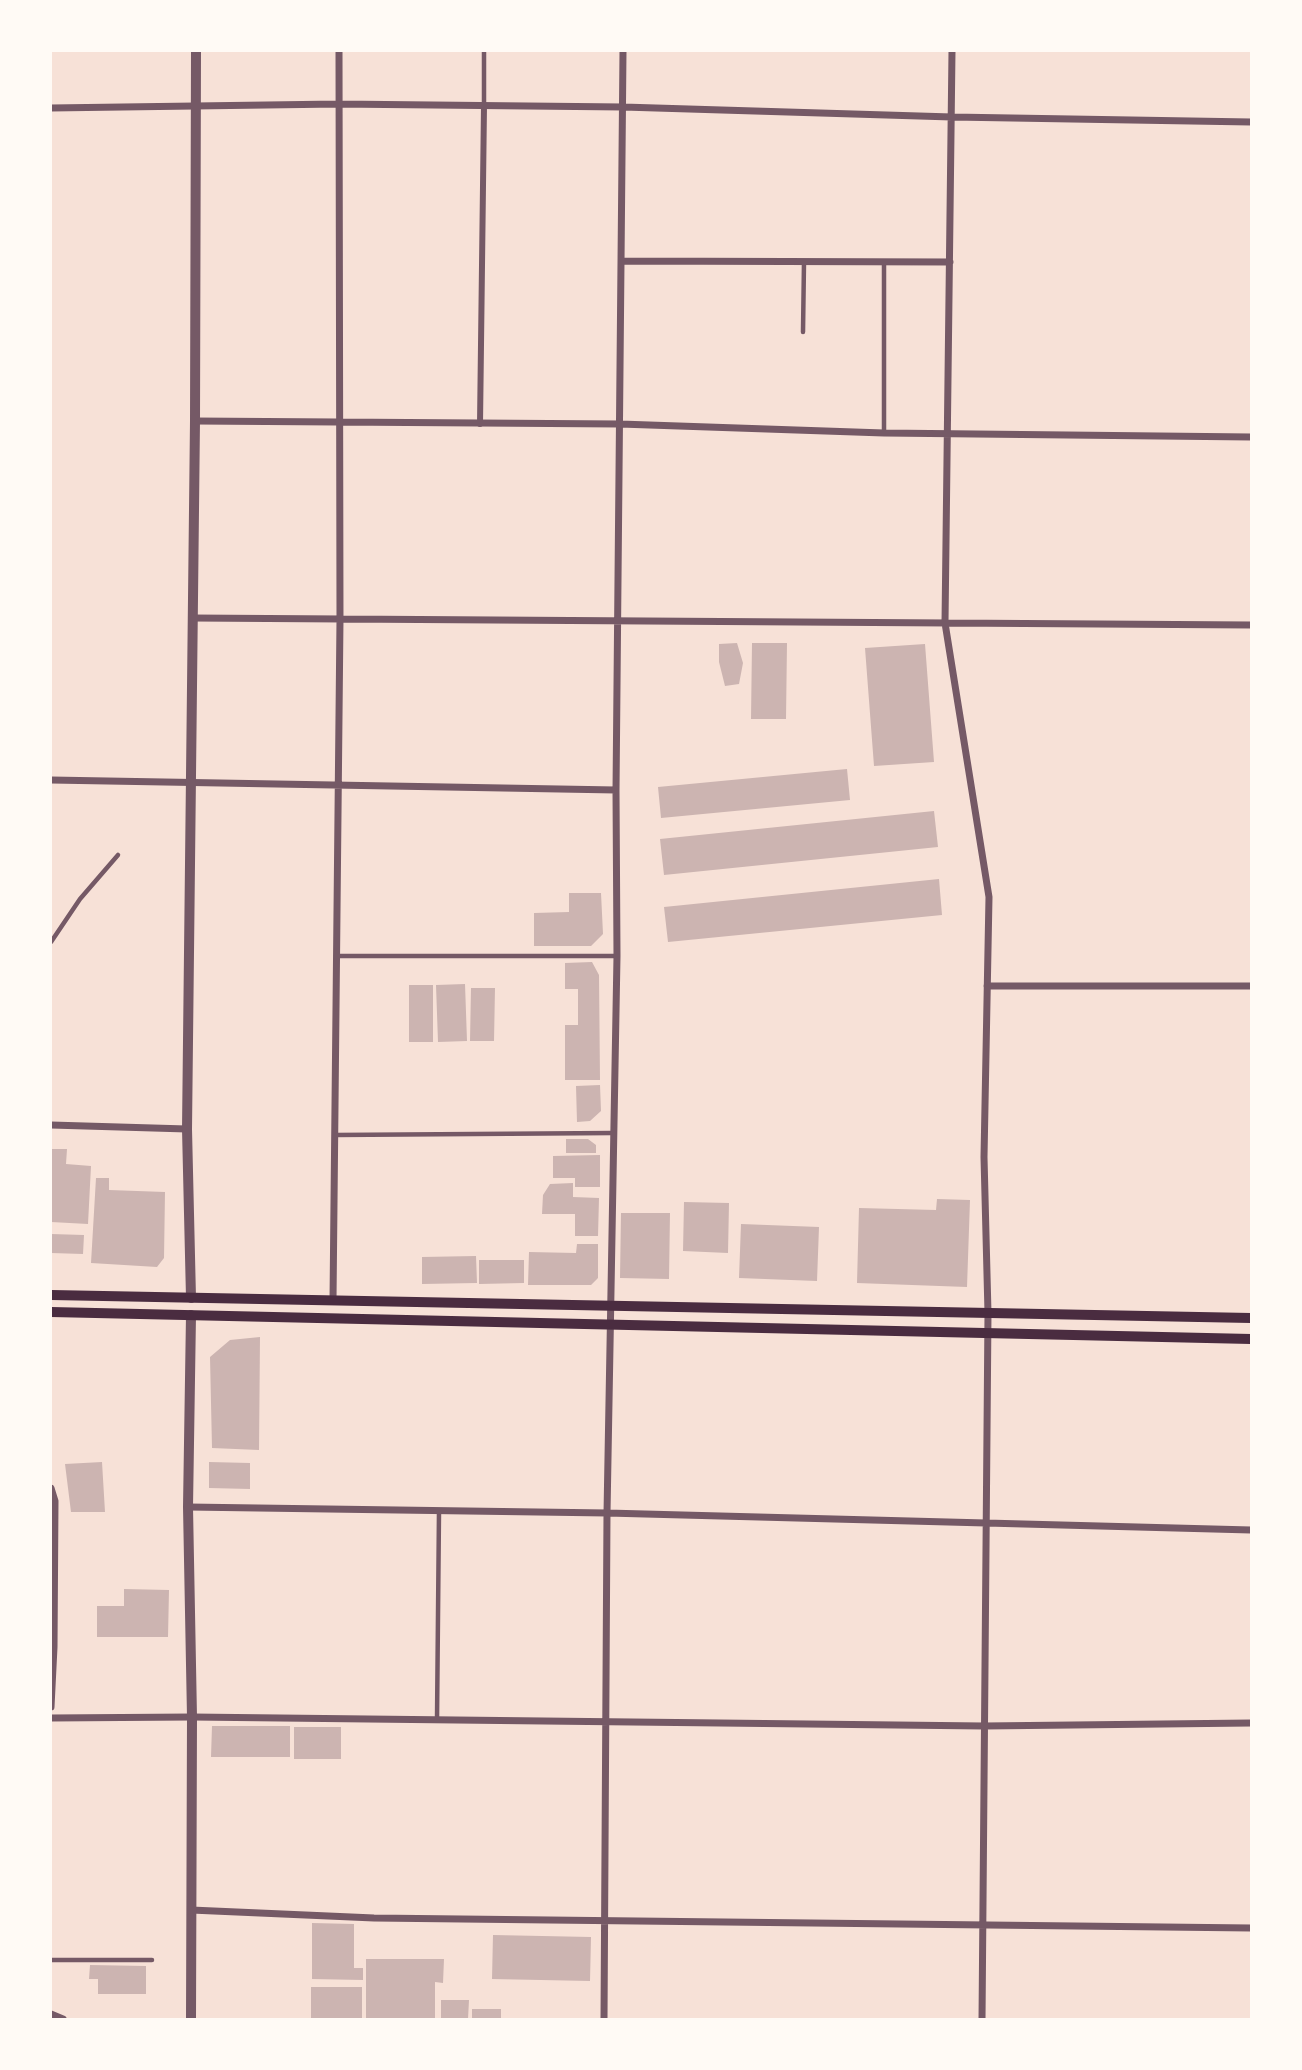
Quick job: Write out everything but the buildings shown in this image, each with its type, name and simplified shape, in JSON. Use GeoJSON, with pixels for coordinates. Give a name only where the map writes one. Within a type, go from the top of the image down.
{"type":"FeatureCollection","features":[{"type":"Feature","properties":{"kind":"main road"},"geometry":{"type":"LineString","coordinates":[[51,1295],[1251,1318]]}},
{"type":"Feature","properties":{"kind":"main road"},"geometry":{"type":"LineString","coordinates":[[191,1298],[191,1315]]}},
{"type":"Feature","properties":{"kind":"main road"},"geometry":{"type":"LineString","coordinates":[[51,1312],[1251,1339]]}},
{"type":"Feature","properties":{"kind":"street"},"geometry":{"type":"LineString","coordinates":[[191,1298],[187,1129],[196,51]]}},
{"type":"Feature","properties":{"kind":"street"},"geometry":{"type":"LineString","coordinates":[[333,1300],[340,619],[339,51]]}},
{"type":"Feature","properties":{"kind":"street"},"geometry":{"type":"LineString","coordinates":[[604,2019],[607,1513],[617,956],[622,51]]}},
{"type":"Feature","properties":{"kind":"street"},"geometry":{"type":"LineString","coordinates":[[952,51],[945,623],[989,897],[984,1157],[988,1333],[982,2019]]}},
{"type":"Feature","properties":{"kind":"street"},"geometry":{"type":"LineString","coordinates":[[51,108],[338,104],[623,107],[952,117],[1251,122]]}},
{"type":"Feature","properties":{"kind":"street"},"geometry":{"type":"LineString","coordinates":[[480,424],[484,106]]}},
{"type":"Feature","properties":{"kind":"street"},"geometry":{"type":"LineString","coordinates":[[621,261],[950,262]]}},
{"type":"Feature","properties":{"kind":"street"},"geometry":{"type":"LineString","coordinates":[[195,421],[620,424],[884,433],[1251,437]]}},
{"type":"Feature","properties":{"kind":"street"},"geometry":{"type":"LineString","coordinates":[[192,618],[1251,625]]}},
{"type":"Feature","properties":{"kind":"street"},"geometry":{"type":"LineString","coordinates":[[51,780],[617,790]]}},
{"type":"Feature","properties":{"kind":"street"},"geometry":{"type":"LineString","coordinates":[[987,986],[1251,986]]}},
{"type":"Feature","properties":{"kind":"street"},"geometry":{"type":"LineString","coordinates":[[51,1125],[187,1129]]}},
{"type":"Feature","properties":{"kind":"street"},"geometry":{"type":"LineString","coordinates":[[191,1315],[188,1507],[192,1717],[191,2019]]}},
{"type":"Feature","properties":{"kind":"street"},"geometry":{"type":"LineString","coordinates":[[51,1488],[55,1501],[51,1707]]}},
{"type":"Feature","properties":{"kind":"street"},"geometry":{"type":"LineString","coordinates":[[188,1507],[607,1513],[1251,1530]]}},
{"type":"Feature","properties":{"kind":"street"},"geometry":{"type":"LineString","coordinates":[[51,1718],[192,1717],[984,1726],[1251,1723]]}},
{"type":"Feature","properties":{"kind":"street"},"geometry":{"type":"LineString","coordinates":[[191,1910],[374,1918],[605,1922],[1251,1928]]}},
{"type":"Feature","properties":{"kind":"street"},"geometry":{"type":"LineString","coordinates":[[51,2014],[62,2019]]}},
{"type":"Feature","properties":{"kind":"lane"},"geometry":{"type":"LineString","coordinates":[[484,51],[484,106]]}},
{"type":"Feature","properties":{"kind":"lane"},"geometry":{"type":"LineString","coordinates":[[803,332],[804,261]]}},
{"type":"Feature","properties":{"kind":"lane"},"geometry":{"type":"LineString","coordinates":[[884,262],[884,433]]}},
{"type":"Feature","properties":{"kind":"lane"},"geometry":{"type":"LineString","coordinates":[[51,942],[80,899],[118,855]]}},
{"type":"Feature","properties":{"kind":"lane"},"geometry":{"type":"LineString","coordinates":[[337,956],[617,956]]}},
{"type":"Feature","properties":{"kind":"lane"},"geometry":{"type":"LineString","coordinates":[[334,1135],[614,1133]]}},
{"type":"Feature","properties":{"kind":"lane"},"geometry":{"type":"LineString","coordinates":[[437,1720],[439,1510]]}},
{"type":"Feature","properties":{"kind":"lane"},"geometry":{"type":"LineString","coordinates":[[51,1960],[152,1961]]}}]}
